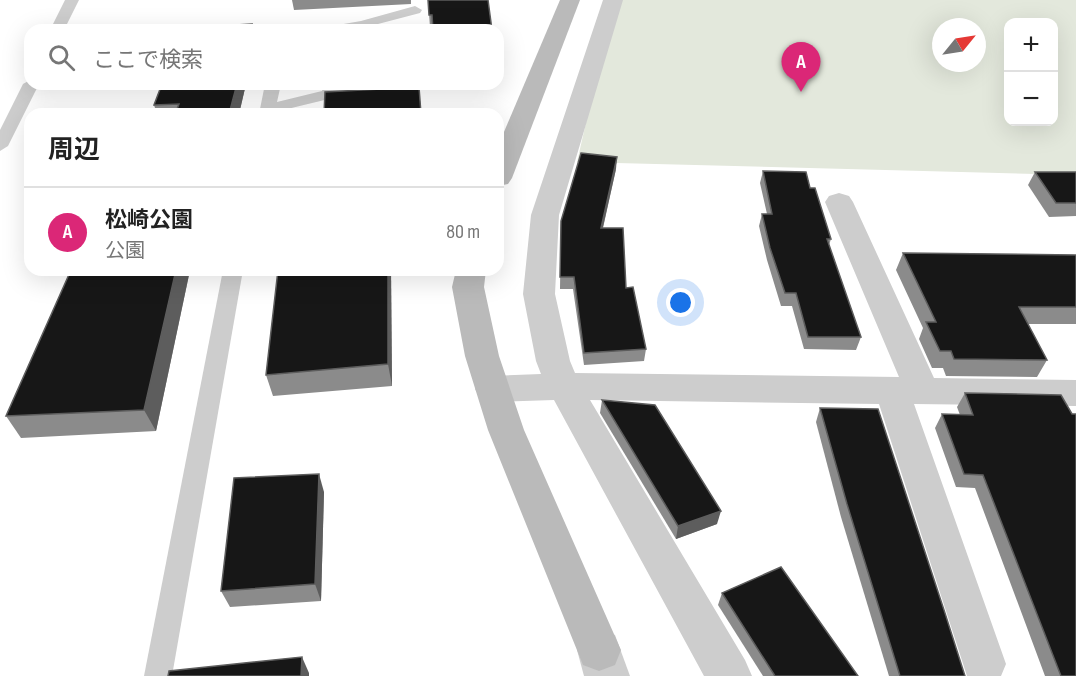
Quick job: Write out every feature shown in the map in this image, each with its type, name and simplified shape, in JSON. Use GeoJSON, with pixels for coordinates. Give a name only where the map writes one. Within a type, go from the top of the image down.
{"type":"FeatureCollection","features":[{"type":"Feature","properties":{"kind":"street"},"geometry":{"type":"LineString","coordinates":[[504,163],[570,0]]}},
{"type":"Feature","properties":{"kind":"street"},"geometry":{"type":"LineString","coordinates":[[613,0],[545,215],[539,294],[553,361],[564,386],[729,676]]}},
{"type":"Feature","properties":{"kind":"street"},"geometry":{"type":"LineString","coordinates":[[839,202],[907,391],[984,664]]}},
{"type":"Feature","properties":{"kind":"street"},"geometry":{"type":"LineString","coordinates":[[470,276],[468,287],[482,356],[506,430],[603,663]]}},
{"type":"Feature","properties":{"kind":"street"},"geometry":{"type":"LineString","coordinates":[[492,389],[564,386],[1076,393]]}},
{"type":"Feature","properties":{"kind":"lane"},"geometry":{"type":"LineString","coordinates":[[60,24],[72,0]]}},
{"type":"Feature","properties":{"kind":"lane"},"geometry":{"type":"LineString","coordinates":[[364,24],[415,10]]}},
{"type":"Feature","properties":{"kind":"lane"},"geometry":{"type":"LineString","coordinates":[[0,146],[28,90]]}},
{"type":"Feature","properties":{"kind":"lane"},"geometry":{"type":"LineString","coordinates":[[268,108],[272,90]]}},
{"type":"Feature","properties":{"kind":"lane"},"geometry":{"type":"LineString","coordinates":[[278,108],[344,90]]}},
{"type":"Feature","properties":{"kind":"lane"},"geometry":{"type":"LineString","coordinates":[[158,676],[232,276]]}},
{"type":"Feature","properties":{"kind":"shaded area"},"geometry":{"type":"Polygon","coordinates":[[[614,0],[1076,0],[1076,175],[577,162],[614,0]]]}},
{"type":"Feature","properties":{"kind":"building"},"geometry":{"type":"Polygon","coordinates":[[[428,0],[488,0],[491,24],[433,24],[432,15],[429,15],[428,0]]]}},
{"type":"Feature","properties":{"kind":"building"},"geometry":{"type":"Polygon","coordinates":[[[160,90],[235,90],[231,108],[177,108],[179,104],[154,105],[160,90]]]}},
{"type":"Feature","properties":{"kind":"building"},"geometry":{"type":"Polygon","coordinates":[[[419,90],[421,108],[324,108],[325,92],[419,90]]]}},
{"type":"Feature","properties":{"kind":"building"},"geometry":{"type":"Polygon","coordinates":[[[581,153],[617,157],[601,228],[623,228],[626,288],[633,287],[646,349],[584,353],[574,277],[560,277],[561,221],[581,153]]]}},
{"type":"Feature","properties":{"kind":"building"},"geometry":{"type":"Polygon","coordinates":[[[763,171],[806,172],[810,188],[815,188],[831,239],[827,239],[861,337],[808,337],[796,293],[785,293],[770,248],[762,214],[772,214],[763,171]]]}},
{"type":"Feature","properties":{"kind":"building"},"geometry":{"type":"Polygon","coordinates":[[[1035,172],[1076,172],[1076,203],[1056,203],[1035,172]]]}},
{"type":"Feature","properties":{"kind":"building"},"geometry":{"type":"Polygon","coordinates":[[[903,253],[1076,255],[1076,307],[1019,307],[1047,360],[954,359],[951,351],[940,351],[926,322],[936,322],[903,253]]]}},
{"type":"Feature","properties":{"kind":"building"},"geometry":{"type":"Polygon","coordinates":[[[68,276],[175,276],[144,410],[6,416],[68,276]]]}},
{"type":"Feature","properties":{"kind":"building"},"geometry":{"type":"Polygon","coordinates":[[[277,276],[388,276],[388,364],[266,375],[277,276]]]}},
{"type":"Feature","properties":{"kind":"building"},"geometry":{"type":"Polygon","coordinates":[[[965,393],[1061,395],[1072,414],[1076,414],[1076,676],[1061,676],[983,475],[964,474],[942,414],[973,415],[965,393]]]}},
{"type":"Feature","properties":{"kind":"building"},"geometry":{"type":"Polygon","coordinates":[[[602,400],[655,405],[721,511],[678,526],[602,400]]]}},
{"type":"Feature","properties":{"kind":"building"},"geometry":{"type":"Polygon","coordinates":[[[820,408],[878,409],[965,676],[900,676],[820,408]]]}},
{"type":"Feature","properties":{"kind":"building"},"geometry":{"type":"Polygon","coordinates":[[[319,474],[315,584],[221,591],[234,478],[319,474]]]}},
{"type":"Feature","properties":{"kind":"building"},"geometry":{"type":"Polygon","coordinates":[[[781,567],[858,676],[775,676],[722,593],[781,567]]]}},
{"type":"Feature","properties":{"kind":"building"},"geometry":{"type":"Polygon","coordinates":[[[302,657],[301,676],[168,676],[169,671],[302,657]]]}},
{"type":"Feature","properties":{"kind":"place","name":"松崎公園"},"geometry":{"type":"Point","coordinates":[801,92]}}]}
